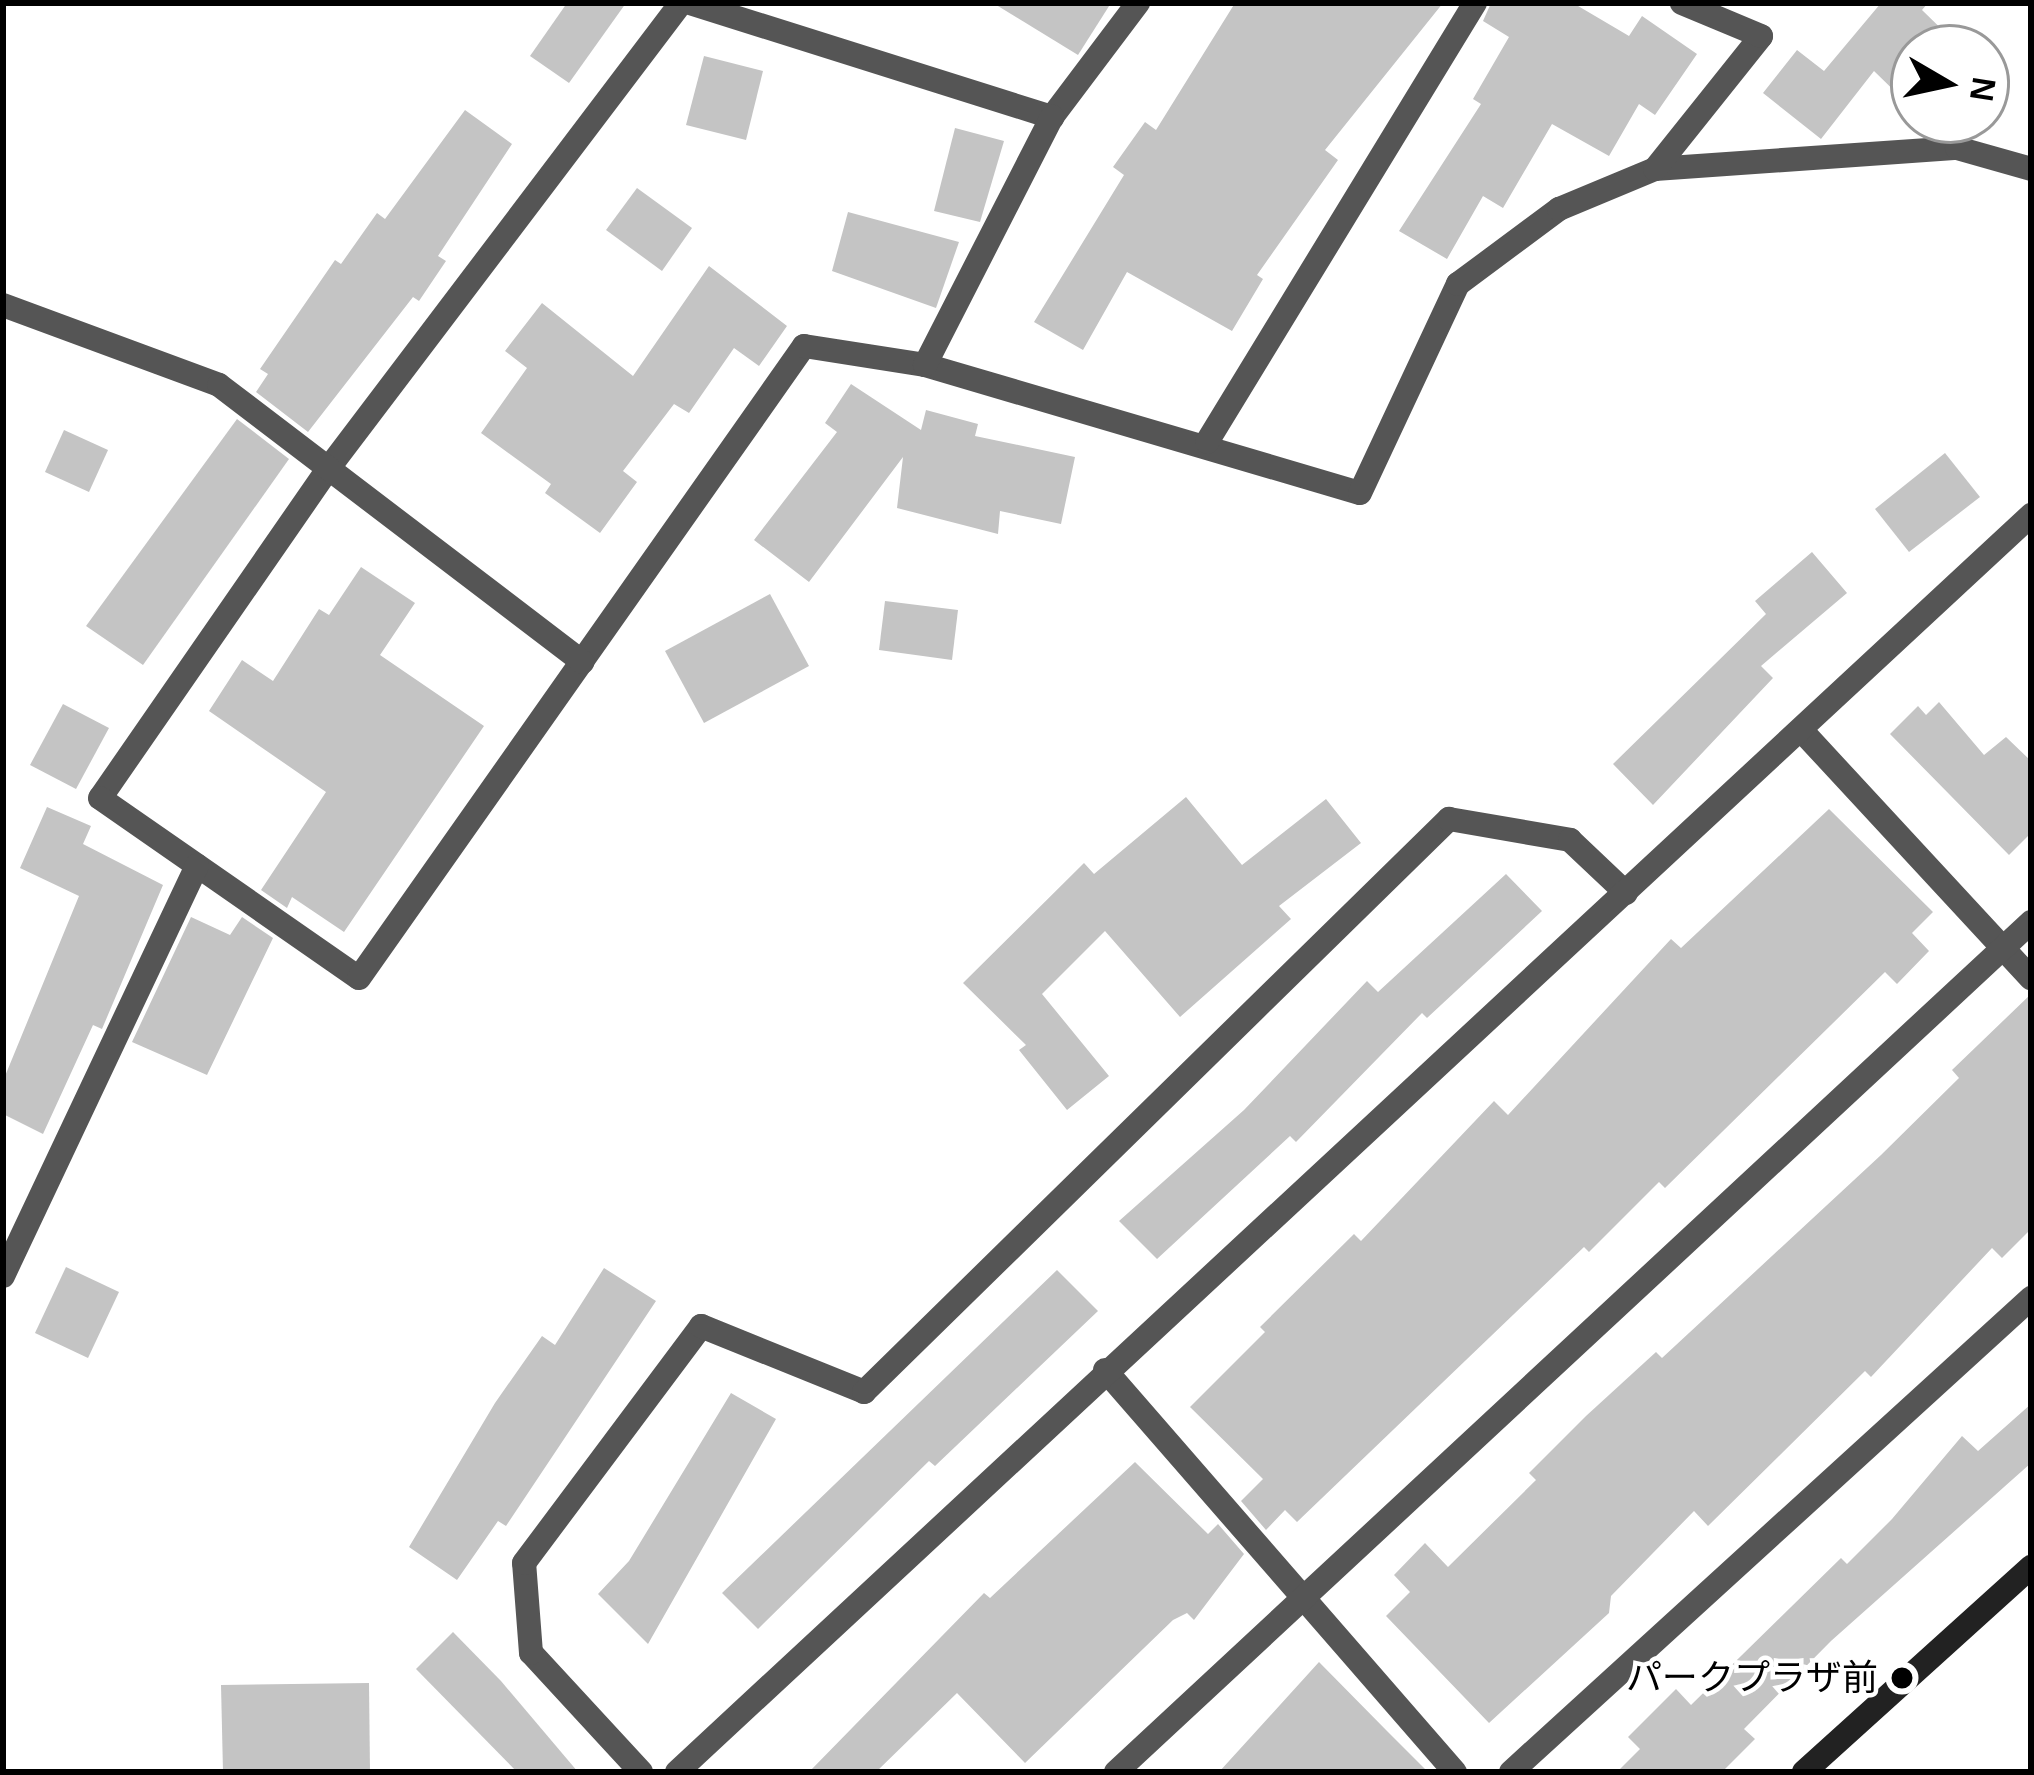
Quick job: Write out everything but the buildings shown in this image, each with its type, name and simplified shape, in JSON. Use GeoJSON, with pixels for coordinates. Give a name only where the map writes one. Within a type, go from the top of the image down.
{"type":"FeatureCollection","features":[{"type":"Feature","properties":{"kind":"street"},"geometry":{"type":"LineString","coordinates":[[1052,117],[686,3],[328,469],[100,798],[359,978],[805,346],[926,365],[1207,442],[1360,493],[1458,284],[1559,209],[1655,169],[1958,148],[2031,169]]}},
{"type":"Feature","properties":{"kind":"street"},"geometry":{"type":"LineString","coordinates":[[926,365],[1052,117],[1138,3]]}},
{"type":"Feature","properties":{"kind":"street"},"geometry":{"type":"LineString","coordinates":[[1207,442],[1475,3]]}},
{"type":"Feature","properties":{"kind":"street"},"geometry":{"type":"LineString","coordinates":[[1655,169],[1760,36],[1682,3]]}},
{"type":"Feature","properties":{"kind":"street"},"geometry":{"type":"LineString","coordinates":[[3,305],[218,385],[584,662]]}},
{"type":"Feature","properties":{"kind":"street"},"geometry":{"type":"LineString","coordinates":[[677,1772],[2031,515]]}},
{"type":"Feature","properties":{"kind":"street"},"geometry":{"type":"LineString","coordinates":[[1802,731],[2031,978]]}},
{"type":"Feature","properties":{"kind":"street"},"geometry":{"type":"LineString","coordinates":[[641,1772],[531,1653],[524,1563],[701,1326],[864,1392],[1449,819],[1570,840],[1626,893]]}},
{"type":"Feature","properties":{"kind":"street"},"geometry":{"type":"LineString","coordinates":[[3,1276],[197,866]]}},
{"type":"Feature","properties":{"kind":"street"},"geometry":{"type":"LineString","coordinates":[[1116,1772],[2031,922]]}},
{"type":"Feature","properties":{"kind":"street"},"geometry":{"type":"LineString","coordinates":[[1511,1772],[2031,1298]]}},
{"type":"Feature","properties":{"kind":"street"},"geometry":{"type":"LineString","coordinates":[[1105,1370],[1301,1602],[1455,1772]]}},
{"type":"Feature","properties":{"kind":"street"},"geometry":{"type":"LineString","coordinates":[[1804,1772],[2031,1567]]}},
{"type":"Feature","properties":{"kind":"place","name":"パークプラザ前"},"geometry":{"type":"Point","coordinates":[1902,1678]}}]}
